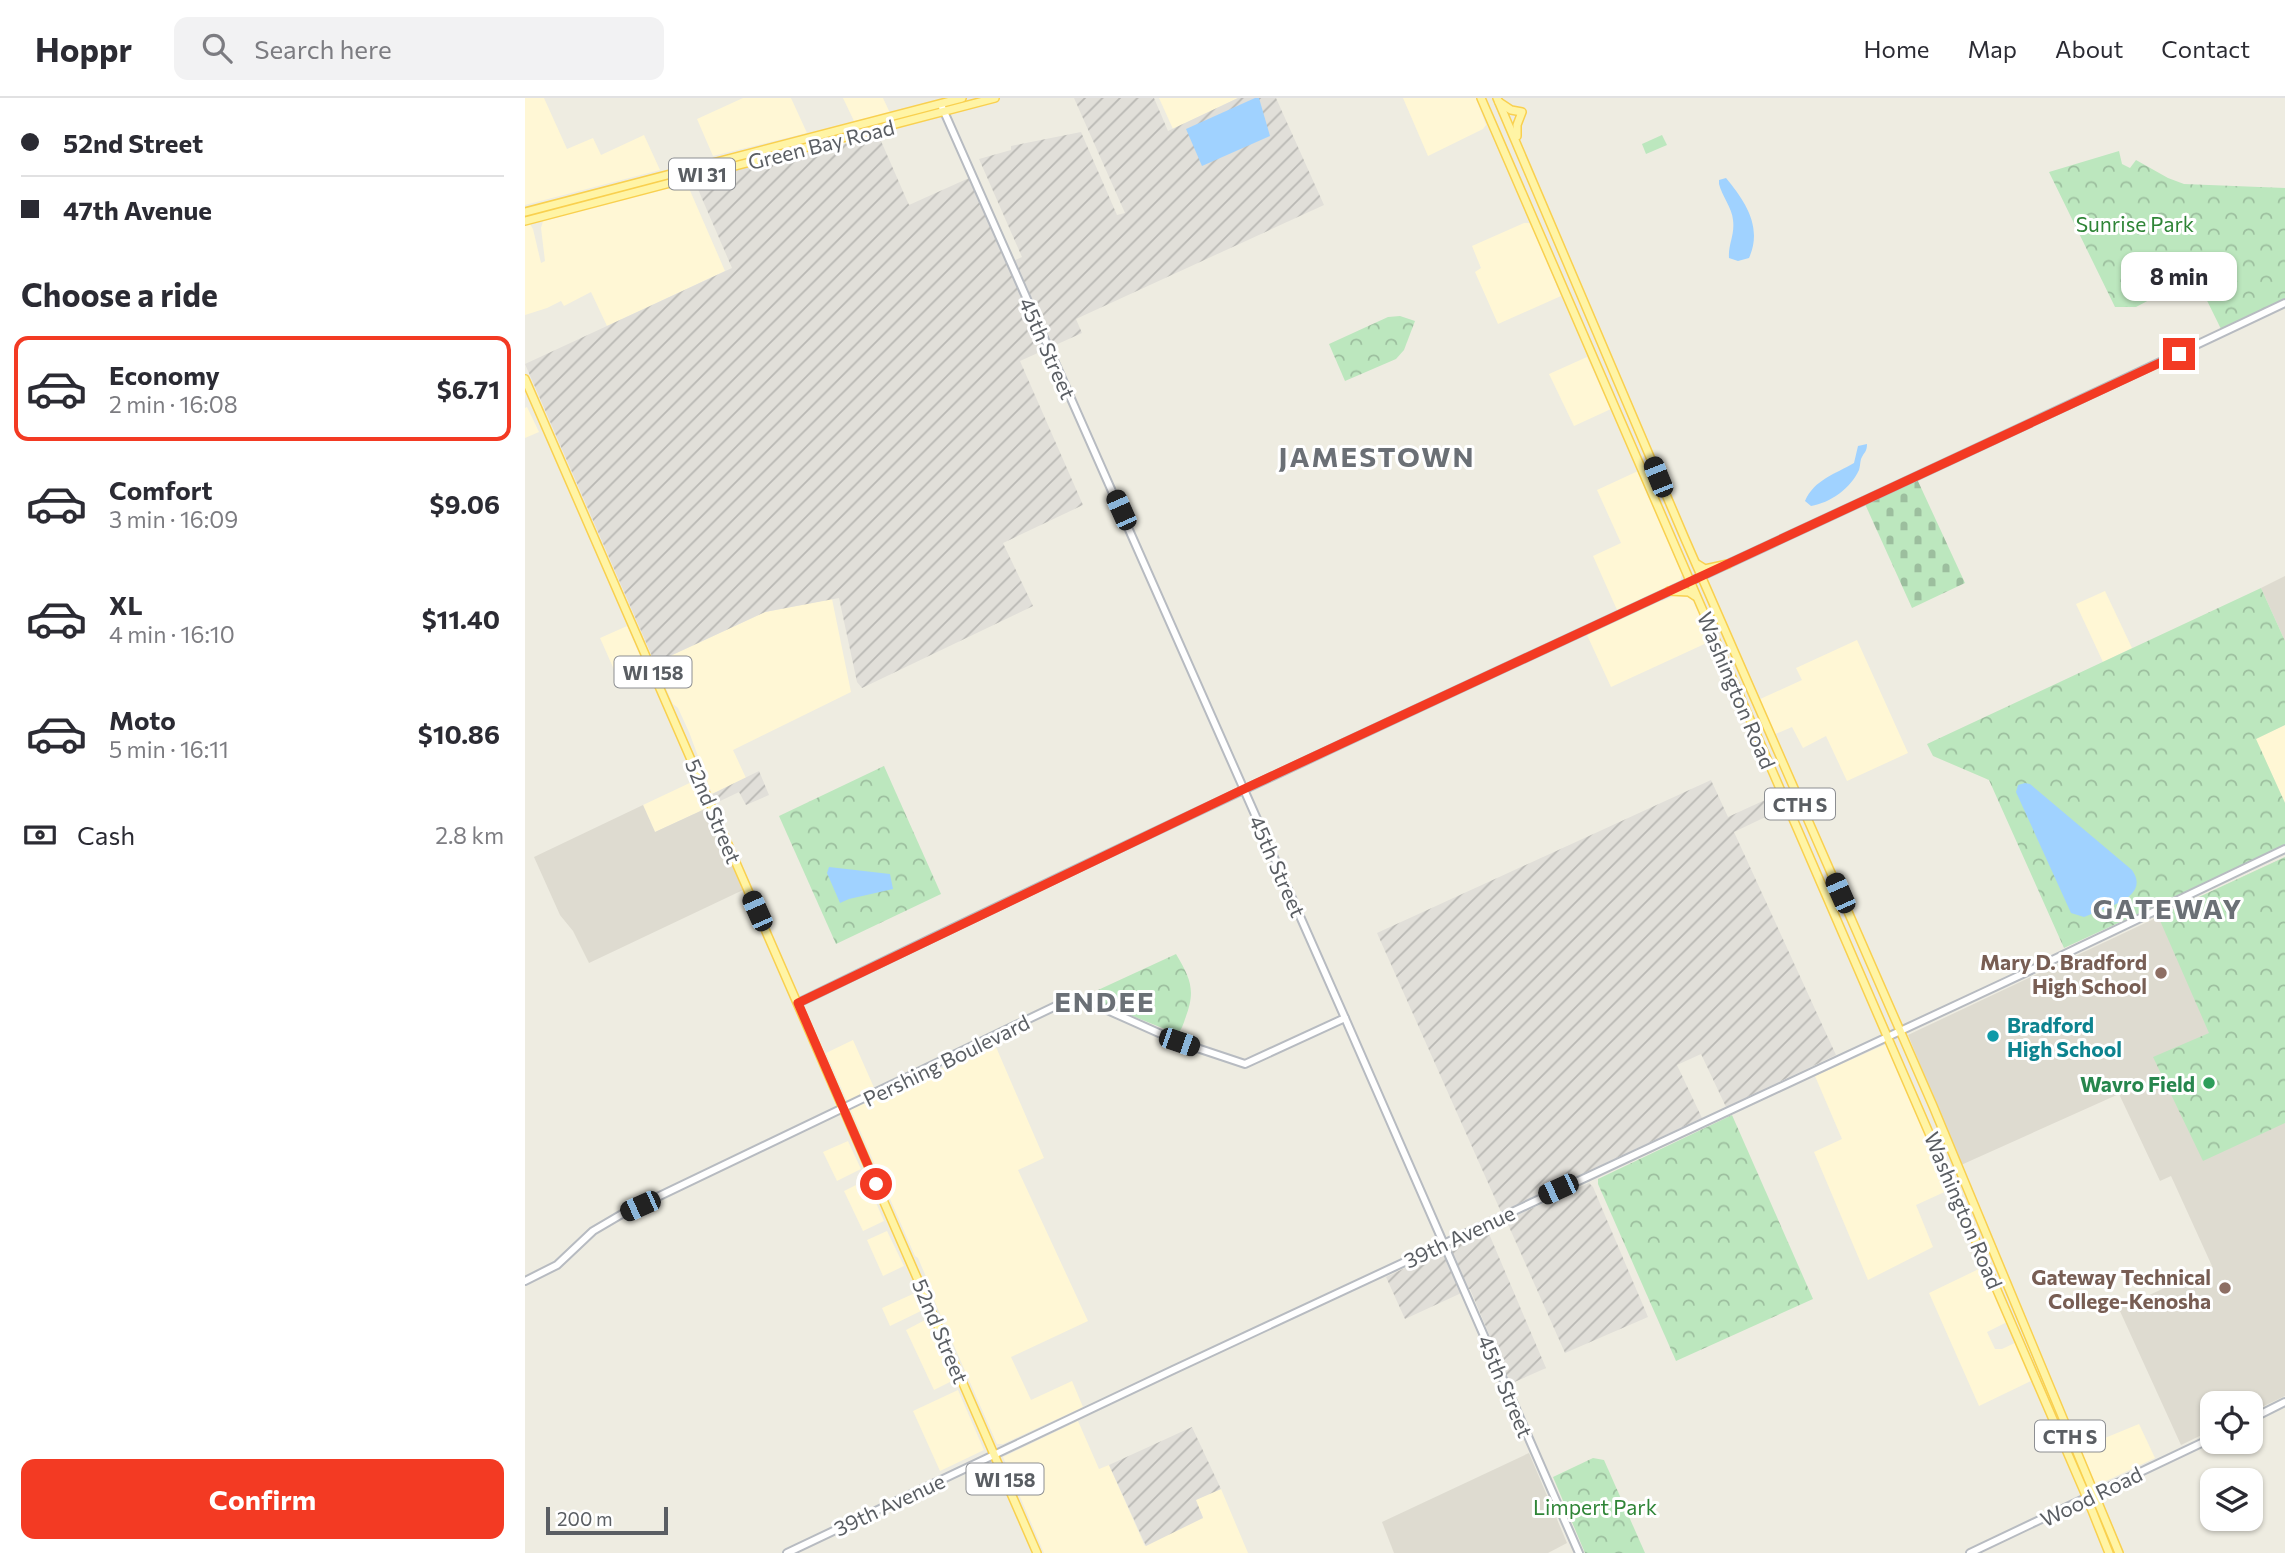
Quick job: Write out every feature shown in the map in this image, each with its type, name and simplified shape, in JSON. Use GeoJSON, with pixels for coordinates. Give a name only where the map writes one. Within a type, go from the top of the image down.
{"type":"FeatureCollection","features":[{"type":"Feature","properties":{"kind":"main road","name":"Green Bay Road"},"geometry":{"type":"LineString","coordinates":[[525,221],[942,108],[962,98]]}},
{"type":"Feature","properties":{"kind":"main road","name":"Green Bay Road"},"geometry":{"type":"LineString","coordinates":[[525,212],[942,108],[995,98]]}},
{"type":"Feature","properties":{"kind":"main road","name":"Washington Road"},"geometry":{"type":"LineString","coordinates":[[1481,98],[1889,1036],[2091,1496],[2119,1553]]}},
{"type":"Feature","properties":{"kind":"main road","name":"Washington Road"},"geometry":{"type":"LineString","coordinates":[[1498,100],[1695,561],[1933,1106],[2030,1354]]}},
{"type":"Feature","properties":{"kind":"main road"},"geometry":{"type":"LineString","coordinates":[[1498,100],[1511,110],[1522,112],[1516,133],[1524,160]]}},
{"type":"Feature","properties":{"kind":"main road"},"geometry":{"type":"LineString","coordinates":[[1592,354],[1605,348]]}},
{"type":"Feature","properties":{"kind":"main road","name":"52nd Street"},"geometry":{"type":"LineString","coordinates":[[525,379],[1037,1553]]}},
{"type":"Feature","properties":{"kind":"main road"},"geometry":{"type":"LineString","coordinates":[[1695,561],[1705,569],[1728,565]]}},
{"type":"Feature","properties":{"kind":"main road"},"geometry":{"type":"LineString","coordinates":[[1669,591],[1689,592],[1697,597]]}},
{"type":"Feature","properties":{"kind":"main road"},"geometry":{"type":"LineString","coordinates":[[1908,1079],[1916,1087],[1924,1106],[1933,1106]]}},
{"type":"Feature","properties":{"kind":"main road","name":"Washington Road"},"geometry":{"type":"LineString","coordinates":[[2091,1496],[2109,1553]]}},
{"type":"Feature","properties":{"kind":"street","name":"45th Street"},"geometry":{"type":"LineString","coordinates":[[942,108],[1579,1553]]}},
{"type":"Feature","properties":{"kind":"street"},"geometry":{"type":"LineString","coordinates":[[798,1003],[1244,789],[2285,303]]}},
{"type":"Feature","properties":{"kind":"street","name":"39th Avenue"},"geometry":{"type":"LineString","coordinates":[[787,1553],[2285,849]]}},
{"type":"Feature","properties":{"kind":"street","name":"Pershing Boulevard"},"geometry":{"type":"LineString","coordinates":[[525,1282],[557,1265],[593,1231],[622,1214],[1064,1002],[1087,1001],[1179,1042],[1245,1064],[1345,1018]]}},
{"type":"Feature","properties":{"kind":"street"},"geometry":{"type":"LineString","coordinates":[[2263,1413],[2285,1402]]}},
{"type":"Feature","properties":{"kind":"street","name":"Wood Road"},"geometry":{"type":"LineString","coordinates":[[1970,1553],[2200,1444]]}},
{"type":"Feature","properties":{"kind":"shaded area"},"geometry":{"type":"Polygon","coordinates":[[[525,98],[544,98],[567,149],[593,138],[601,155],[644,135],[660,170],[525,205],[525,98]]]}},
{"type":"Feature","properties":{"kind":"shaded area"},"geometry":{"type":"Polygon","coordinates":[[[743,98],[791,98],[807,133],[713,156],[697,119],[743,98]]]}},
{"type":"Feature","properties":{"kind":"shaded area"},"geometry":{"type":"Polygon","coordinates":[[[843,98],[883,98],[890,113],[854,121],[843,98]]]}},
{"type":"Feature","properties":{"kind":"shaded area"},"geometry":{"type":"Polygon","coordinates":[[[1074,98],[1154,98],[1168,131],[1238,98],[1276,98],[1324,205],[1076,319],[1082,333],[1020,361],[1083,505],[1003,543],[1033,606],[862,688],[857,682],[839,598],[765,612],[655,663],[525,364],[732,268],[697,187],[701,178],[877,136],[909,205],[969,178],[1007,264],[1022,257],[979,159],[1011,150],[1011,146],[1081,132],[1117,215],[1125,213],[1074,98]]]}},
{"type":"Feature","properties":{"kind":"shaded area"},"geometry":{"type":"Polygon","coordinates":[[[1159,98],[1238,98],[1173,129],[1159,98]]]}},
{"type":"Feature","properties":{"kind":"shaded area"},"geometry":{"type":"Polygon","coordinates":[[[1403,98],[1476,98],[1486,125],[1483,129],[1428,156],[1403,98]]]}},
{"type":"Feature","properties":{"kind":"shaded area"},"geometry":{"type":"Polygon","coordinates":[[[684,183],[688,186],[725,271],[607,326],[591,292],[564,306],[561,301],[525,315],[525,223],[530,224],[533,229],[541,263],[545,261],[541,228],[543,221],[684,183]]]}},
{"type":"Feature","properties":{"kind":"shaded area"},"geometry":{"type":"Polygon","coordinates":[[[1529,223],[1533,228],[1561,296],[1498,324],[1475,272],[1481,268],[1472,246],[1529,223]]]}},
{"type":"Feature","properties":{"kind":"shaded area"},"geometry":{"type":"Polygon","coordinates":[[[1587,357],[1611,409],[1574,426],[1549,374],[1587,357]]]}},
{"type":"Feature","properties":{"kind":"shaded area"},"geometry":{"type":"Polygon","coordinates":[[[527,407],[539,432],[525,438],[525,408],[527,407]]]}},
{"type":"Feature","properties":{"kind":"shaded area"},"geometry":{"type":"Polygon","coordinates":[[[1638,471],[1682,574],[1680,582],[1660,593],[1662,601],[1679,594],[1690,594],[1711,641],[1611,687],[1587,635],[1621,619],[1593,556],[1621,543],[1597,490],[1638,471]]]}},
{"type":"Feature","properties":{"kind":"shaded area"},"geometry":{"type":"Polygon","coordinates":[[[2285,576],[2285,641],[2261,588],[2285,576]]]}},
{"type":"Feature","properties":{"kind":"shaded area"},"geometry":{"type":"Polygon","coordinates":[[[2105,591],[2132,648],[2103,662],[2076,604],[2105,591]]]}},
{"type":"Feature","properties":{"kind":"shaded area"},"geometry":{"type":"Polygon","coordinates":[[[832,599],[851,692],[733,750],[746,778],[712,794],[689,732],[655,663],[765,612],[832,599]]]}},
{"type":"Feature","properties":{"kind":"shaded area"},"geometry":{"type":"Polygon","coordinates":[[[627,626],[643,662],[616,674],[600,638],[627,626]]]}},
{"type":"Feature","properties":{"kind":"shaded area"},"geometry":{"type":"Polygon","coordinates":[[[1857,640],[1908,753],[1847,781],[1826,736],[1803,748],[1792,727],[1773,735],[1758,700],[1802,680],[1796,668],[1857,640]]]}},
{"type":"Feature","properties":{"kind":"shaded area"},"geometry":{"type":"Polygon","coordinates":[[[2285,725],[2285,803],[2255,739],[2285,725]]]}},
{"type":"Feature","properties":{"kind":"shaded area"},"geometry":{"type":"Polygon","coordinates":[[[759,771],[769,795],[746,805],[739,792],[716,803],[712,794],[759,771]]]}},
{"type":"Feature","properties":{"kind":"shaded area"},"geometry":{"type":"Polygon","coordinates":[[[696,780],[707,808],[655,832],[643,805],[696,780]]]}},
{"type":"Feature","properties":{"kind":"shaded area"},"geometry":{"type":"Polygon","coordinates":[[[1711,780],[1728,817],[1778,794],[1784,808],[1734,832],[1836,1055],[1726,1107],[1701,1054],[1677,1065],[1702,1118],[1501,1212],[1377,933],[1711,780]]]}},
{"type":"Feature","properties":{"kind":"shaded area"},"geometry":{"type":"Polygon","coordinates":[[[643,805],[655,832],[707,808],[743,890],[589,963],[573,931],[560,915],[534,857],[643,805]]]}},
{"type":"Feature","properties":{"kind":"shaded area","name":"Mary D. Bradford High School"},"geometry":{"type":"Polygon","coordinates":[[[2285,857],[2285,1396],[2263,1406],[2263,1391],[2200,1391],[2200,1436],[2181,1445],[2119,1309],[2212,1266],[2171,1176],[2160,1181],[2119,1094],[1961,1165],[1908,1035],[2285,857]]]}},
{"type":"Feature","properties":{"kind":"shaded area"},"geometry":{"type":"Polygon","coordinates":[[[853,1040],[879,1099],[987,1046],[996,1047],[1044,1158],[1018,1170],[1088,1321],[1011,1357],[1031,1400],[1072,1381],[1083,1407],[1003,1444],[997,1444],[918,1258],[826,1053],[853,1040]]]}},
{"type":"Feature","properties":{"kind":"shaded area"},"geometry":{"type":"Polygon","coordinates":[[[1889,1045],[1951,1189],[1916,1205],[1933,1247],[1868,1280],[1814,1152],[1842,1139],[1815,1076],[1889,1045]]]}},
{"type":"Feature","properties":{"kind":"shaded area"},"geometry":{"type":"Polygon","coordinates":[[[848,1141],[861,1169],[837,1181],[823,1152],[848,1141]]]}},
{"type":"Feature","properties":{"kind":"shaded area"},"geometry":{"type":"Polygon","coordinates":[[[866,1180],[884,1221],[863,1231],[844,1191],[866,1180]]]}},
{"type":"Feature","properties":{"kind":"shaded area"},"geometry":{"type":"Polygon","coordinates":[[[1589,1183],[1648,1317],[1565,1353],[1506,1220],[1589,1183]]]}},
{"type":"Feature","properties":{"kind":"shaded area"},"geometry":{"type":"Polygon","coordinates":[[[1487,1229],[1546,1368],[1510,1384],[1470,1289],[1405,1319],[1386,1277],[1487,1229]]]}},
{"type":"Feature","properties":{"kind":"shaded area"},"geometry":{"type":"Polygon","coordinates":[[[887,1231],[904,1266],[883,1276],[867,1240],[887,1231]]]}},
{"type":"Feature","properties":{"kind":"shaded area"},"geometry":{"type":"Polygon","coordinates":[[[1983,1267],[2009,1321],[1987,1332],[1995,1349],[2002,1349],[2019,1341],[2033,1380],[1979,1406],[1929,1293],[1983,1267]]]}},
{"type":"Feature","properties":{"kind":"shaded area"},"geometry":{"type":"Polygon","coordinates":[[[915,1293],[923,1310],[890,1326],[882,1308],[915,1293]]]}},
{"type":"Feature","properties":{"kind":"shaded area"},"geometry":{"type":"Polygon","coordinates":[[[927,1319],[954,1380],[934,1390],[906,1330],[927,1319]]]}},
{"type":"Feature","properties":{"kind":"shaded area"},"geometry":{"type":"Polygon","coordinates":[[[958,1390],[984,1450],[940,1471],[913,1411],[958,1390]]]}},
{"type":"Feature","properties":{"kind":"shaded area"},"geometry":{"type":"Polygon","coordinates":[[[1078,1421],[1099,1469],[1109,1465],[1145,1546],[1203,1517],[1195,1500],[1221,1489],[1248,1553],[1044,1553],[1003,1457],[1078,1421]]]}},
{"type":"Feature","properties":{"kind":"shaded area"},"geometry":{"type":"Polygon","coordinates":[[[2139,1424],[2155,1458],[2094,1484],[2078,1449],[2139,1424]]]}},
{"type":"Feature","properties":{"kind":"shaded area"},"geometry":{"type":"Polygon","coordinates":[[[1192,1427],[1221,1489],[1196,1500],[1203,1518],[1146,1546],[1109,1465],[1192,1427]]]}},
{"type":"Feature","properties":{"kind":"shaded area"},"geometry":{"type":"Polygon","coordinates":[[[1529,1453],[1567,1543],[1548,1553],[1394,1553],[1382,1522],[1529,1453]]]}},
{"type":"Feature","properties":{"kind":"green space"},"geometry":{"type":"Polygon","coordinates":[[[1662,135],[1667,145],[1646,154],[1642,144],[1662,135]]]}},
{"type":"Feature","properties":{"kind":"green space","name":"Sunrise Park"},"geometry":{"type":"Polygon","coordinates":[[[2119,151],[2122,164],[2130,168],[2136,160],[2184,184],[2285,188],[2285,299],[2222,331],[2187,260],[2169,268],[2153,298],[2136,307],[2115,307],[2049,172],[2119,151]]]}},
{"type":"Feature","properties":{"kind":"green space"},"geometry":{"type":"Polygon","coordinates":[[[1400,316],[1415,321],[1404,350],[1396,359],[1345,381],[1329,344],[1388,317],[1400,316]]]}},
{"type":"Feature","properties":{"kind":"green space"},"geometry":{"type":"Polygon","coordinates":[[[1917,479],[1965,583],[1912,608],[1865,504],[1917,479]]]}},
{"type":"Feature","properties":{"kind":"green space"},"geometry":{"type":"Polygon","coordinates":[[[2261,588],[2285,641],[2285,725],[2256,739],[2285,803],[2285,846],[2064,948],[1989,780],[1933,756],[1927,744],[2261,588]]]}},
{"type":"Feature","properties":{"kind":"green space"},"geometry":{"type":"Polygon","coordinates":[[[884,766],[941,894],[836,944],[779,816],[884,766]]]}},
{"type":"Feature","properties":{"kind":"green space"},"geometry":{"type":"Polygon","coordinates":[[[2285,857],[2285,1123],[2203,1161],[2153,1057],[2209,1033],[2158,916],[2285,857]]]}},
{"type":"Feature","properties":{"kind":"green space"},"geometry":{"type":"Polygon","coordinates":[[[1176,954],[1188,978],[1191,993],[1182,1027],[1177,1034],[1098,1002],[1094,995],[1098,990],[1176,954]]]}},
{"type":"Feature","properties":{"kind":"green space"},"geometry":{"type":"Polygon","coordinates":[[[1732,1115],[1813,1299],[1676,1361],[1598,1179],[1732,1115]]]}},
{"type":"Feature","properties":{"kind":"green space","name":"Limpert Park"},"geometry":{"type":"Polygon","coordinates":[[[1593,1458],[1604,1460],[1645,1553],[1585,1553],[1553,1477],[1593,1458]]]}},
{"type":"Feature","properties":{"kind":"water"},"geometry":{"type":"Polygon","coordinates":[[[1259,98],[1270,136],[1202,166],[1186,129],[1259,98]]]}},
{"type":"Feature","properties":{"kind":"water"},"geometry":{"type":"Polygon","coordinates":[[[1726,178],[1740,196],[1753,225],[1753,247],[1749,258],[1738,261],[1729,258],[1733,220],[1719,184],[1719,180],[1726,178]]]}},
{"type":"Feature","properties":{"kind":"water"},"geometry":{"type":"Polygon","coordinates":[[[1867,444],[1859,470],[1845,489],[1818,504],[1811,506],[1805,501],[1819,483],[1854,463],[1858,446],[1867,444]]]}},
{"type":"Feature","properties":{"kind":"water"},"geometry":{"type":"Polygon","coordinates":[[[2030,784],[2132,870],[2136,887],[2131,894],[2116,904],[2084,917],[2071,913],[2016,792],[2018,785],[2030,784]]]}},
{"type":"Feature","properties":{"kind":"water"},"geometry":{"type":"Polygon","coordinates":[[[829,867],[890,874],[893,889],[840,903],[827,873],[829,867]]]}},
{"type":"Feature","properties":{"kind":"place","name":"Mary D. Bradford High School"},"geometry":{"type":"Point","coordinates":[2161,973]}},
{"type":"Feature","properties":{"kind":"place","name":"Bradford High School"},"geometry":{"type":"Point","coordinates":[1993,1036]}},
{"type":"Feature","properties":{"kind":"place","name":"Wavro Field"},"geometry":{"type":"Point","coordinates":[2209,1083]}},
{"type":"Feature","properties":{"kind":"place","name":"Gateway Technical College-Kenosha"},"geometry":{"type":"Point","coordinates":[2225,1288]}},
{"type":"Feature","properties":{"kind":"district","name":"JAMESTOWN"},"geometry":{"type":"Point","coordinates":[1377,456]}},
{"type":"Feature","properties":{"kind":"district","name":"GATEWAY"},"geometry":{"type":"Point","coordinates":[2168,908]}},
{"type":"Feature","properties":{"kind":"district","name":"ENDEE"},"geometry":{"type":"Point","coordinates":[1105,1001]}},
{"type":"Feature","properties":{"kind":"route"},"geometry":{"type":"LineString","coordinates":[[876,1184],[798,1003],[1244,789],[2179,354]]}}]}
